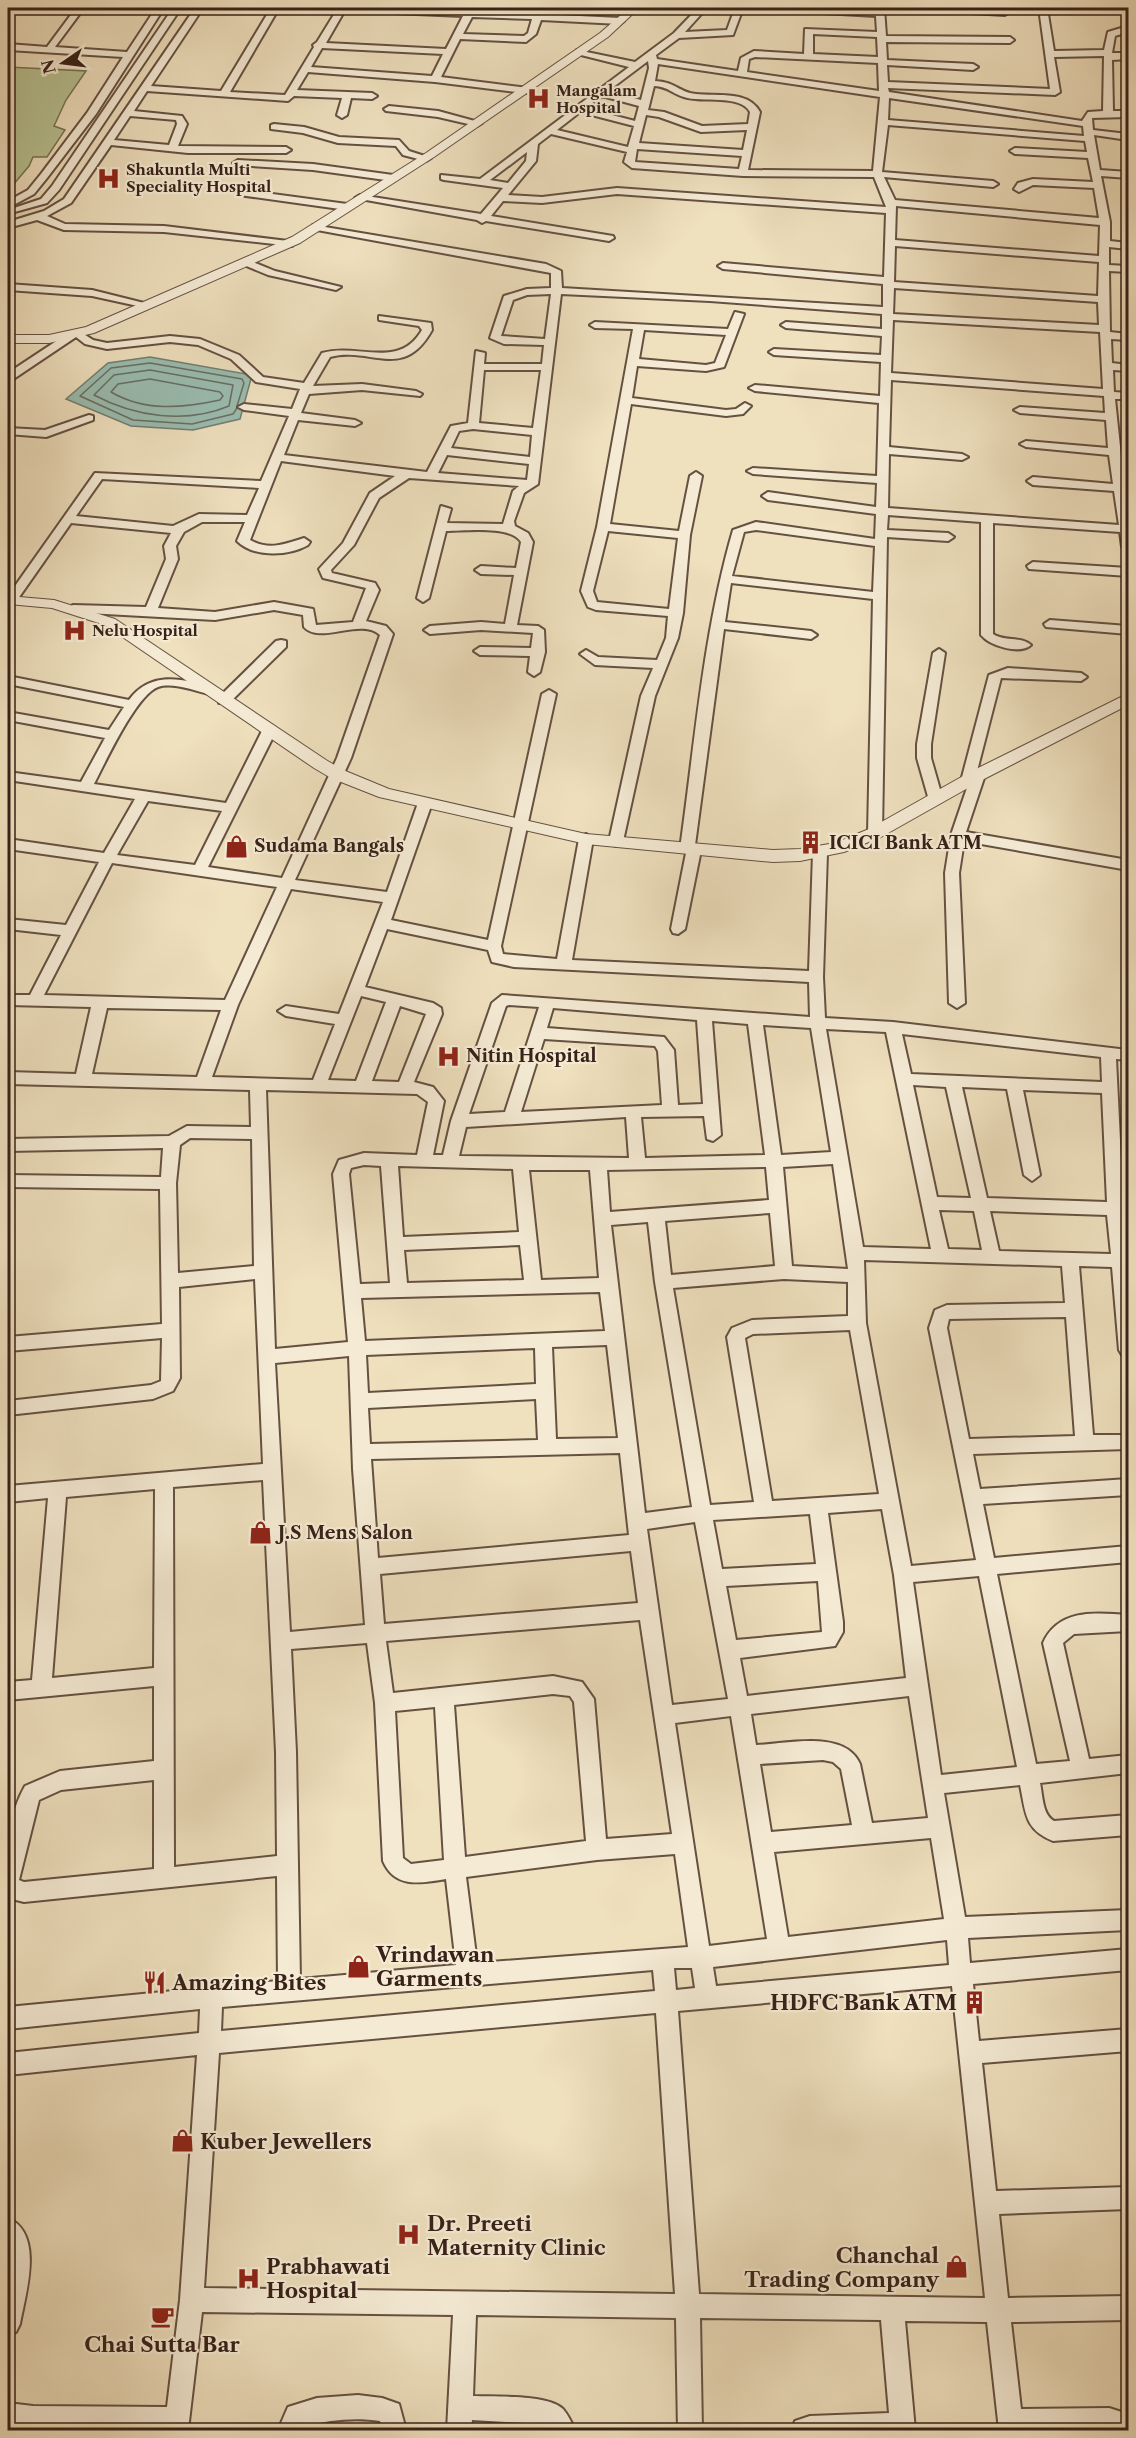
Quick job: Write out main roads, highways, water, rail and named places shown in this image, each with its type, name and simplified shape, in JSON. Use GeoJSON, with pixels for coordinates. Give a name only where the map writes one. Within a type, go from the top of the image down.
{"type":"FeatureCollection","features":[{"type":"Feature","properties":{"kind":"water"},"geometry":{"type":"Polygon","coordinates":[[[150,357],[252,375],[240,419],[193,430],[131,426],[66,399],[108,363],[150,357]]]}},
{"type":"Feature","properties":{"kind":"place","name":"Mangalam Hospital"},"geometry":{"type":"Point","coordinates":[538,99]}},
{"type":"Feature","properties":{"kind":"place","name":"Shakuntla Multi Speciality Hospital"},"geometry":{"type":"Point","coordinates":[108,178]}},
{"type":"Feature","properties":{"kind":"place","name":"Nelu Hospital"},"geometry":{"type":"Point","coordinates":[74,630]}},
{"type":"Feature","properties":{"kind":"place","name":"ICICI Bank ATM"},"geometry":{"type":"Point","coordinates":[811,843]}},
{"type":"Feature","properties":{"kind":"place","name":"Sudama Bangals"},"geometry":{"type":"Point","coordinates":[236,846]}},
{"type":"Feature","properties":{"kind":"place","name":"Nitin Hospital"},"geometry":{"type":"Point","coordinates":[448,1056]}},
{"type":"Feature","properties":{"kind":"place","name":"J.S Mens Salon"},"geometry":{"type":"Point","coordinates":[260,1533]}},
{"type":"Feature","properties":{"kind":"place","name":"Vrindawan Garments"},"geometry":{"type":"Point","coordinates":[358,1966]}},
{"type":"Feature","properties":{"kind":"place","name":"Amazing Bites"},"geometry":{"type":"Point","coordinates":[154,1982]}},
{"type":"Feature","properties":{"kind":"place","name":"HDFC Bank ATM"},"geometry":{"type":"Point","coordinates":[975,2002]}},
{"type":"Feature","properties":{"kind":"place","name":"Kuber Jewellers"},"geometry":{"type":"Point","coordinates":[182,2141]}},
{"type":"Feature","properties":{"kind":"place","name":"Dr. Preeti Maternity Clinic"},"geometry":{"type":"Point","coordinates":[409,2235]}},
{"type":"Feature","properties":{"kind":"place","name":"Chanchal Trading Company"},"geometry":{"type":"Point","coordinates":[957,2267]}},
{"type":"Feature","properties":{"kind":"place","name":"Prabhawati Hospital"},"geometry":{"type":"Point","coordinates":[248,2278]}},
{"type":"Feature","properties":{"kind":"place","name":"Chai Sutta Bar"},"geometry":{"type":"Point","coordinates":[162,2316]}}]}
